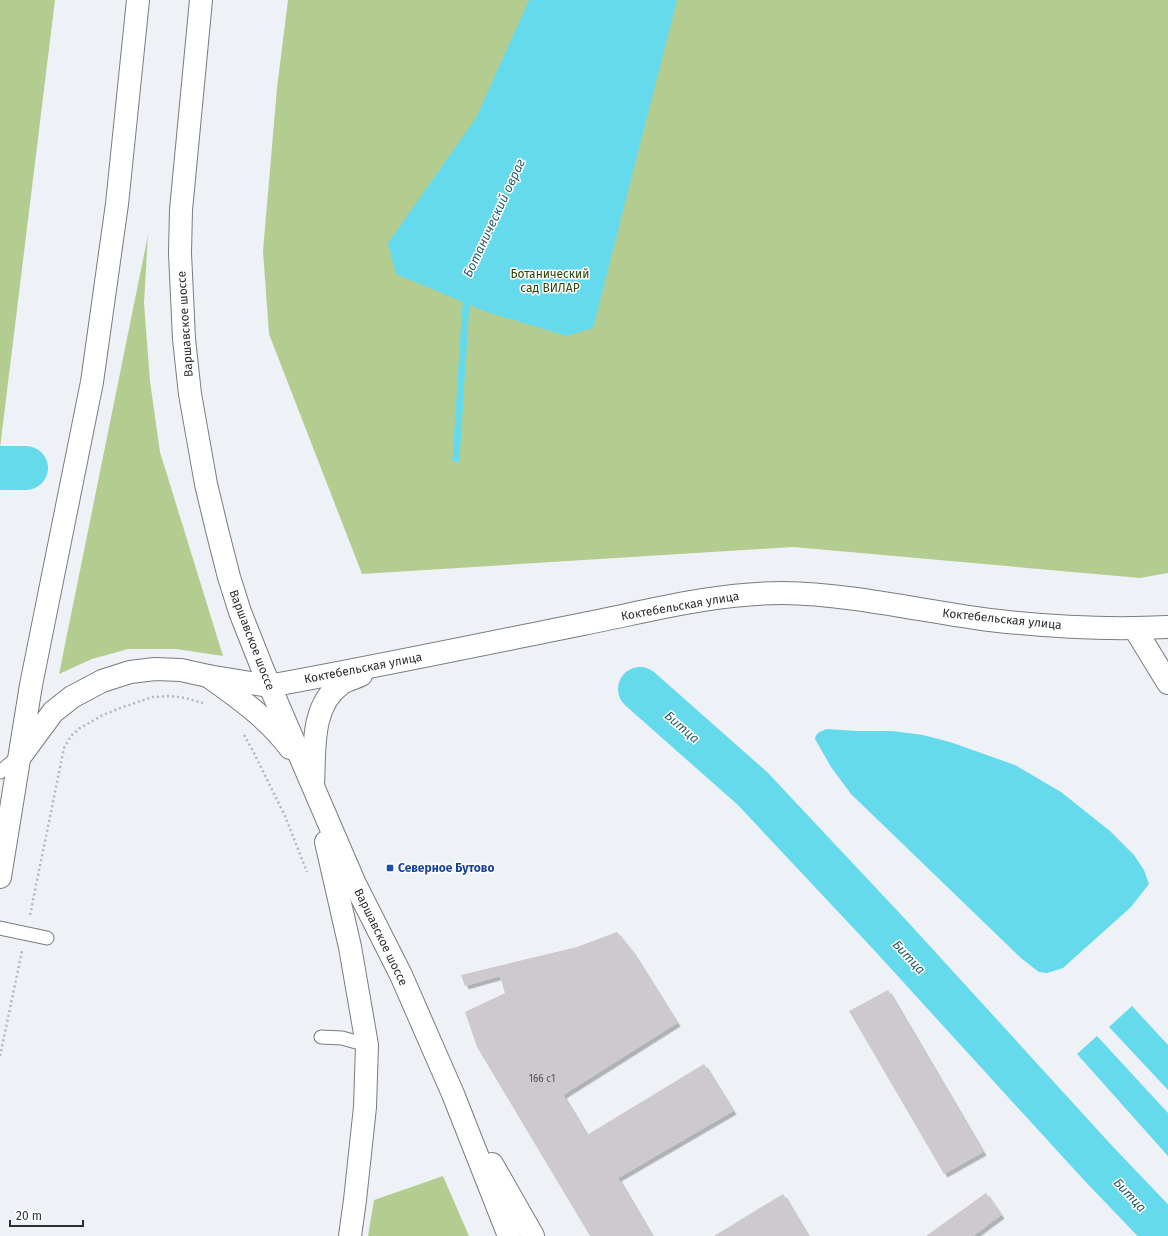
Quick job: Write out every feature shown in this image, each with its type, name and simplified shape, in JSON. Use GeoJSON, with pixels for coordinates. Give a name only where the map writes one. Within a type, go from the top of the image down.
{"type":"FeatureCollection","features":[{"type":"Feature","properties":{"kind":"main road"},"geometry":{"type":"LineString","coordinates":[[0,876],[31,685],[92,382],[117,204],[138,0]]}},
{"type":"Feature","properties":{"kind":"main road","name":"Варшавское шоссе"},"geometry":{"type":"LineString","coordinates":[[201,0],[181,210],[180,253],[184,339],[190,394],[206,484],[229,577],[240,612],[269,686],[355,884],[401,975],[452,1094],[509,1236]]}},
{"type":"Feature","properties":{"kind":"main road","name":"Коктебельская улица"},"geometry":{"type":"LineString","coordinates":[[269,686],[730,595],[782,593],[839,597],[991,620],[1066,627],[1135,629],[1168,627]]}},
{"type":"Feature","properties":{"kind":"main road"},"geometry":{"type":"LineString","coordinates":[[1135,629],[1168,683]]}},
{"type":"Feature","properties":{"kind":"main road"},"geometry":{"type":"LineString","coordinates":[[350,1236],[365,1107],[367,1045],[350,947],[313,785],[316,732],[320,712],[328,696],[342,683],[394,662]]}},
{"type":"Feature","properties":{"kind":"main road"},"geometry":{"type":"LineString","coordinates":[[20,755],[53,712],[72,697],[102,681],[130,672],[155,669],[181,670],[269,686]]}},
{"type":"Feature","properties":{"kind":"main road"},"geometry":{"type":"LineString","coordinates":[[208,676],[249,706],[274,730],[289,746],[313,785]]}},
{"type":"Feature","properties":{"kind":"main road"},"geometry":{"type":"LineString","coordinates":[[452,1094],[533,1236]]}},
{"type":"Feature","properties":{"kind":"lane"},"geometry":{"type":"LineString","coordinates":[[0,772],[20,755]]}},
{"type":"Feature","properties":{"kind":"lane"},"geometry":{"type":"LineString","coordinates":[[0,928],[47,938]]}},
{"type":"Feature","properties":{"kind":"lane"},"geometry":{"type":"LineString","coordinates":[[321,1037],[342,1038],[367,1045]]}},
{"type":"Feature","properties":{"kind":"path"},"geometry":{"type":"LineString","coordinates":[[29,919],[64,748],[71,736],[80,728],[103,715],[153,697],[171,696],[209,704]]}},
{"type":"Feature","properties":{"kind":"path"},"geometry":{"type":"LineString","coordinates":[[240,731],[253,751],[285,816],[307,872]]}},
{"type":"Feature","properties":{"kind":"path"},"geometry":{"type":"LineString","coordinates":[[0,1056],[22,950]]}},
{"type":"Feature","properties":{"kind":"green space"},"geometry":{"type":"Polygon","coordinates":[[[0,0],[55,0],[0,448],[0,0]]]}},
{"type":"Feature","properties":{"kind":"green space","name":"Ботанический сад ВИЛАР"},"geometry":{"type":"Polygon","coordinates":[[[288,0],[1168,0],[1168,573],[1140,578],[793,547],[362,574],[269,334],[263,251],[277,88],[288,0]]]}},
{"type":"Feature","properties":{"kind":"green space"},"geometry":{"type":"Polygon","coordinates":[[[148,235],[144,303],[150,381],[160,452],[223,656],[176,649],[128,649],[92,659],[59,674],[148,235]]]}},
{"type":"Feature","properties":{"kind":"green space"},"geometry":{"type":"Polygon","coordinates":[[[443,1176],[469,1236],[368,1236],[374,1200],[443,1176]]]}},
{"type":"Feature","properties":{"kind":"water"},"geometry":{"type":"Polygon","coordinates":[[[529,0],[677,0],[593,328],[567,336],[487,312],[396,274],[388,243],[476,118],[529,0]]]}},
{"type":"Feature","properties":{"kind":"water"},"geometry":{"type":"Polygon","coordinates":[[[827,729],[892,731],[923,735],[950,742],[1015,765],[1061,792],[1110,831],[1134,855],[1144,870],[1149,884],[1131,907],[1063,968],[1047,973],[1039,972],[1022,959],[851,794],[831,767],[815,739],[818,733],[827,729]]]}},
{"type":"Feature","properties":{"kind":"water"},"geometry":{"type":"Polygon","coordinates":[[[1132,1006],[1168,1045],[1168,1090],[1109,1027],[1132,1006]]]}},
{"type":"Feature","properties":{"kind":"water"},"geometry":{"type":"Polygon","coordinates":[[[1097,1036],[1168,1113],[1168,1156],[1077,1054],[1097,1036]]]}},
{"type":"Feature","properties":{"kind":"building"},"geometry":{"type":"Polygon","coordinates":[[[617,932],[632,951],[677,1023],[563,1095],[587,1135],[704,1064],[733,1111],[618,1178],[652,1236],[590,1236],[477,1047],[465,1012],[505,993],[500,976],[465,986],[461,975],[577,947],[617,932]]]}},
{"type":"Feature","properties":{"kind":"building"},"geometry":{"type":"Polygon","coordinates":[[[888,990],[983,1152],[944,1174],[849,1011],[888,990]]]}},
{"type":"Feature","properties":{"kind":"building"},"geometry":{"type":"Polygon","coordinates":[[[986,1193],[1001,1215],[973,1236],[926,1236],[986,1193]]]}},
{"type":"Feature","properties":{"kind":"building"},"geometry":{"type":"Polygon","coordinates":[[[783,1194],[808,1236],[714,1236],[783,1194]]]}},
{"type":"Feature","properties":{"kind":"waterway","name":"Ботанический овраг"},"geometry":{"type":"LineString","coordinates":[[456,459],[466,304],[470,297]]}},
{"type":"Feature","properties":{"kind":"waterway","name":"Битца"},"geometry":{"type":"LineString","coordinates":[[0,468],[26,468]]}},
{"type":"Feature","properties":{"kind":"waterway","name":"Битца"},"geometry":{"type":"LineString","coordinates":[[640,689],[753,789],[890,935],[1099,1164],[1168,1236]]}},
{"type":"Feature","properties":{"kind":"place","name":"Северное Бутово"},"geometry":{"type":"Point","coordinates":[390,868]}}]}
